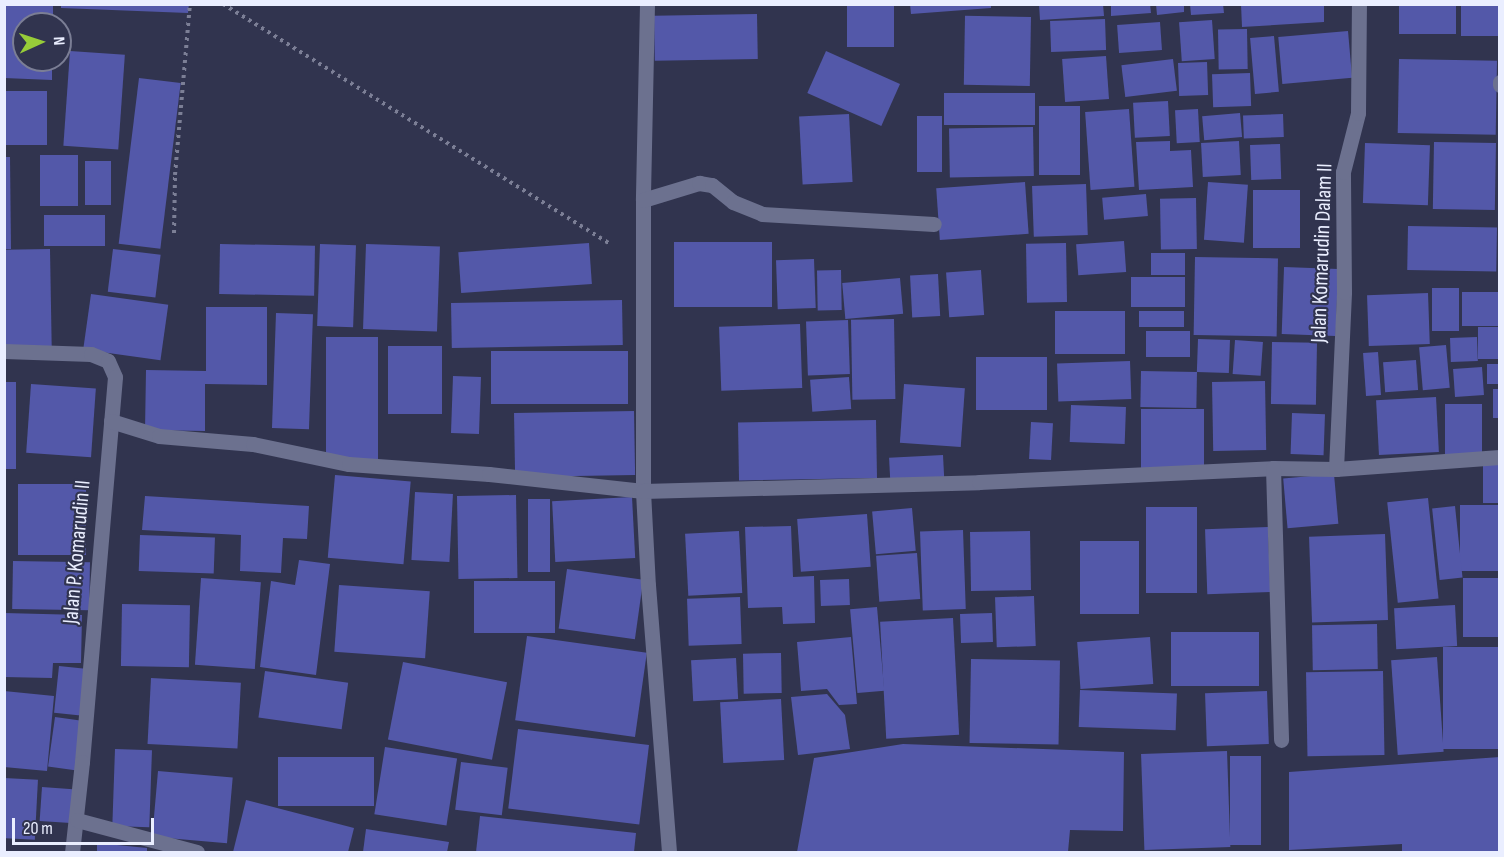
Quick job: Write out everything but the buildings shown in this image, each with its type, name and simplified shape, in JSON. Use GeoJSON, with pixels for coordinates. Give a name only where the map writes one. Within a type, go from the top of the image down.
{"type":"FeatureCollection","features":[{"type":"Feature","properties":{"kind":"street"},"geometry":{"type":"LineString","coordinates":[[647,4],[643,200],[644,491],[648,585],[669,852]]}},
{"type":"Feature","properties":{"kind":"street","name":"Jalan Komarudin Dalam II"},"geometry":{"type":"LineString","coordinates":[[1336,469],[1344,292],[1343,172],[1358,113],[1359,4]]}},
{"type":"Feature","properties":{"kind":"street"},"geometry":{"type":"LineString","coordinates":[[643,200],[699,183],[712,185],[733,202],[762,214],[934,224]]}},
{"type":"Feature","properties":{"kind":"street","name":"Jalan P. Komarudin II"},"geometry":{"type":"LineString","coordinates":[[4,351],[91,354],[108,361],[115,377],[77,820],[72,852]]}},
{"type":"Feature","properties":{"kind":"street"},"geometry":{"type":"LineString","coordinates":[[111,421],[159,436],[253,444],[349,464],[489,474],[644,491],[979,482],[1273,468],[1336,469],[1500,457]]}},
{"type":"Feature","properties":{"kind":"street"},"geometry":{"type":"LineString","coordinates":[[1273,468],[1281,740]]}},
{"type":"Feature","properties":{"kind":"street"},"geometry":{"type":"LineString","coordinates":[[77,820],[197,852]]}},
{"type":"Feature","properties":{"kind":"path"},"geometry":{"type":"LineString","coordinates":[[174,233],[175,175],[190,4]]}},
{"type":"Feature","properties":{"kind":"path"},"geometry":{"type":"LineString","coordinates":[[223,4],[645,266]]}}]}
